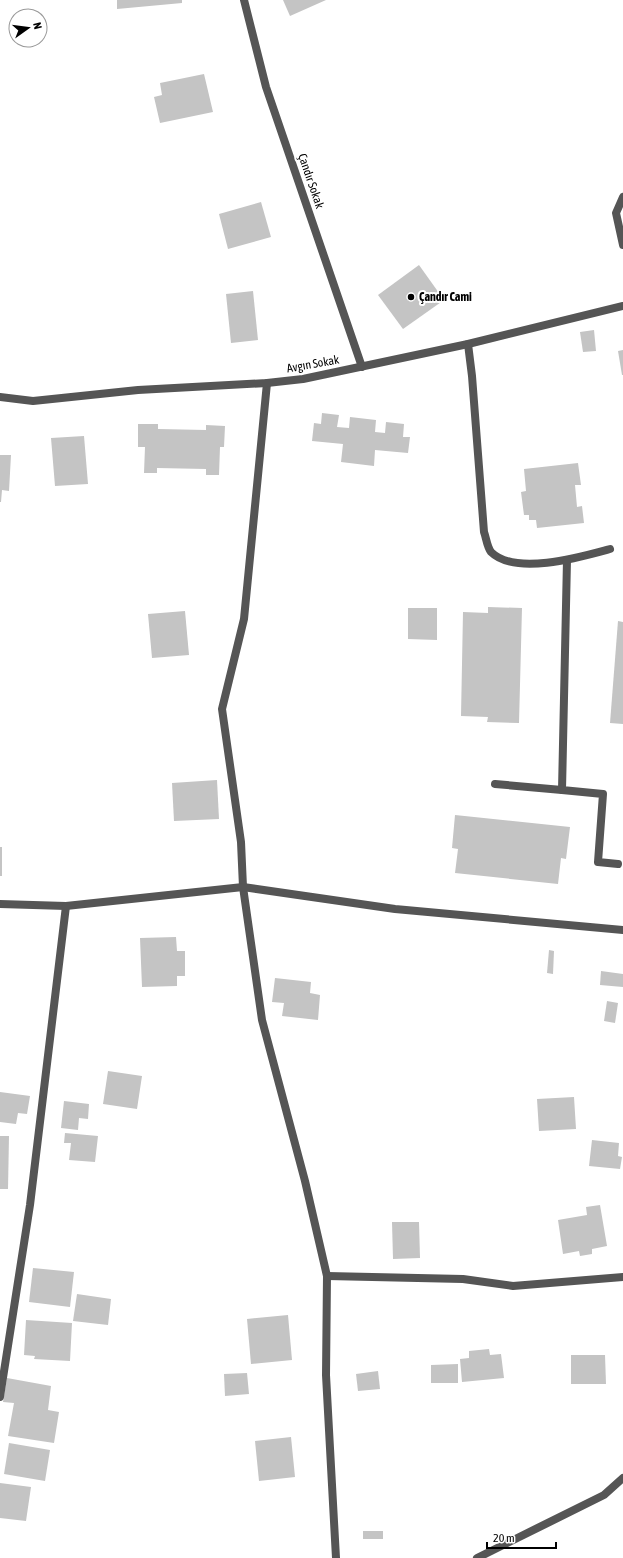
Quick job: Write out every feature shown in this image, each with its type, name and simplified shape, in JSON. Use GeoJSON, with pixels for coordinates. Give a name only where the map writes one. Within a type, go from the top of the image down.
{"type":"FeatureCollection","features":[{"type":"Feature","properties":{"kind":"street","name":"Çandır Sokak"},"geometry":{"type":"LineString","coordinates":[[244,0],[266,87],[362,367]]}},
{"type":"Feature","properties":{"kind":"street"},"geometry":{"type":"LineString","coordinates":[[623,197],[616,213],[623,245]]}},
{"type":"Feature","properties":{"kind":"street","name":"Avgın Sokak"},"geometry":{"type":"LineString","coordinates":[[0,397],[33,402],[138,390],[267,383],[303,379],[468,344],[623,306]]}},
{"type":"Feature","properties":{"kind":"street"},"geometry":{"type":"LineString","coordinates":[[468,344],[472,376],[484,532],[490,551],[506,562],[539,564],[567,560],[610,549]]}},
{"type":"Feature","properties":{"kind":"street"},"geometry":{"type":"LineString","coordinates":[[267,383],[244,619],[222,709],[241,842],[243,887],[262,1020],[305,1181],[327,1276],[326,1375],[336,1558]]}},
{"type":"Feature","properties":{"kind":"street"},"geometry":{"type":"LineString","coordinates":[[562,790],[567,560]]}},
{"type":"Feature","properties":{"kind":"street"},"geometry":{"type":"LineString","coordinates":[[495,784],[603,794],[598,862],[618,864]]}},
{"type":"Feature","properties":{"kind":"street"},"geometry":{"type":"LineString","coordinates":[[0,904],[66,906],[243,887],[395,909],[623,930]]}},
{"type":"Feature","properties":{"kind":"street"},"geometry":{"type":"LineString","coordinates":[[0,1397],[30,1205],[66,906]]}},
{"type":"Feature","properties":{"kind":"street"},"geometry":{"type":"LineString","coordinates":[[327,1276],[463,1279],[513,1286],[623,1277]]}},
{"type":"Feature","properties":{"kind":"street"},"geometry":{"type":"LineString","coordinates":[[477,1558],[604,1495],[623,1478]]}},
{"type":"Feature","properties":{"kind":"building"},"geometry":{"type":"Polygon","coordinates":[[[117,0],[182,0],[182,3],[117,9],[117,0]]]}},
{"type":"Feature","properties":{"kind":"building"},"geometry":{"type":"Polygon","coordinates":[[[283,0],[326,0],[290,16],[283,0]]]}},
{"type":"Feature","properties":{"kind":"building"},"geometry":{"type":"Polygon","coordinates":[[[204,74],[213,112],[160,123],[154,97],[162,95],[160,83],[204,74]]]}},
{"type":"Feature","properties":{"kind":"building"},"geometry":{"type":"Polygon","coordinates":[[[261,202],[271,237],[228,249],[219,214],[261,202]]]}},
{"type":"Feature","properties":{"kind":"building","name":"Çandır Cami"},"geometry":{"type":"Polygon","coordinates":[[[419,265],[444,300],[403,329],[378,295],[419,265]]]}},
{"type":"Feature","properties":{"kind":"building"},"geometry":{"type":"Polygon","coordinates":[[[253,291],[258,340],[231,343],[226,294],[253,291]]]}},
{"type":"Feature","properties":{"kind":"building"},"geometry":{"type":"Polygon","coordinates":[[[594,330],[596,351],[583,352],[580,332],[594,330]]]}},
{"type":"Feature","properties":{"kind":"building"},"geometry":{"type":"Polygon","coordinates":[[[623,350],[623,375],[622,375],[618,351],[623,350]]]}},
{"type":"Feature","properties":{"kind":"building"},"geometry":{"type":"Polygon","coordinates":[[[322,413],[339,415],[337,427],[349,428],[350,417],[376,420],[375,432],[385,433],[386,422],[404,424],[403,437],[410,437],[408,453],[375,450],[374,466],[341,462],[343,444],[312,441],[314,423],[321,424],[322,413]]]}},
{"type":"Feature","properties":{"kind":"building"},"geometry":{"type":"Polygon","coordinates":[[[138,424],[158,424],[158,429],[206,430],[206,425],[225,426],[224,447],[220,447],[219,475],[206,475],[206,469],[157,468],[157,473],[144,473],[145,447],[138,447],[138,424]]]}},
{"type":"Feature","properties":{"kind":"building"},"geometry":{"type":"Polygon","coordinates":[[[84,436],[88,484],[55,486],[51,438],[84,436]]]}},
{"type":"Feature","properties":{"kind":"building"},"geometry":{"type":"Polygon","coordinates":[[[0,455],[11,455],[9,491],[2,490],[1,502],[0,502],[0,455]]]}},
{"type":"Feature","properties":{"kind":"building"},"geometry":{"type":"Polygon","coordinates":[[[578,463],[581,485],[575,485],[577,507],[582,506],[584,523],[537,528],[536,520],[529,520],[529,515],[524,515],[521,492],[526,491],[524,469],[578,463]]]}},
{"type":"Feature","properties":{"kind":"building"},"geometry":{"type":"Polygon","coordinates":[[[488,607],[522,608],[519,723],[487,722],[488,717],[461,716],[463,612],[488,613],[488,607]]]}},
{"type":"Feature","properties":{"kind":"building"},"geometry":{"type":"Polygon","coordinates":[[[408,608],[437,608],[437,640],[408,639],[408,608]]]}},
{"type":"Feature","properties":{"kind":"building"},"geometry":{"type":"Polygon","coordinates":[[[185,611],[189,655],[152,658],[148,614],[185,611]]]}},
{"type":"Feature","properties":{"kind":"building"},"geometry":{"type":"Polygon","coordinates":[[[618,621],[623,622],[623,724],[610,723],[618,621]]]}},
{"type":"Feature","properties":{"kind":"building"},"geometry":{"type":"Polygon","coordinates":[[[217,780],[219,819],[174,821],[172,783],[217,780]]]}},
{"type":"Feature","properties":{"kind":"building"},"geometry":{"type":"Polygon","coordinates":[[[455,815],[570,827],[566,859],[561,858],[558,884],[455,873],[458,849],[452,848],[455,815]]]}},
{"type":"Feature","properties":{"kind":"building"},"geometry":{"type":"Polygon","coordinates":[[[0,847],[2,847],[2,876],[0,876],[0,847]]]}},
{"type":"Feature","properties":{"kind":"building"},"geometry":{"type":"Polygon","coordinates":[[[176,937],[177,951],[185,951],[185,976],[177,976],[177,986],[142,987],[140,938],[176,937]]]}},
{"type":"Feature","properties":{"kind":"building"},"geometry":{"type":"Polygon","coordinates":[[[549,950],[554,951],[553,974],[547,973],[549,950]]]}},
{"type":"Feature","properties":{"kind":"building"},"geometry":{"type":"Polygon","coordinates":[[[601,971],[623,974],[623,987],[600,985],[601,971]]]}},
{"type":"Feature","properties":{"kind":"building"},"geometry":{"type":"Polygon","coordinates":[[[275,978],[311,982],[310,993],[320,995],[318,1020],[282,1016],[284,1003],[272,1002],[275,978]]]}},
{"type":"Feature","properties":{"kind":"building"},"geometry":{"type":"Polygon","coordinates":[[[607,1001],[618,1003],[615,1023],[604,1021],[607,1001]]]}},
{"type":"Feature","properties":{"kind":"building"},"geometry":{"type":"Polygon","coordinates":[[[108,1071],[142,1076],[137,1109],[103,1104],[108,1071]]]}},
{"type":"Feature","properties":{"kind":"building"},"geometry":{"type":"Polygon","coordinates":[[[0,1092],[30,1096],[27,1114],[18,1113],[16,1124],[0,1122],[0,1092]]]}},
{"type":"Feature","properties":{"kind":"building"},"geometry":{"type":"Polygon","coordinates":[[[574,1097],[576,1129],[539,1131],[537,1099],[574,1097]]]}},
{"type":"Feature","properties":{"kind":"building"},"geometry":{"type":"Polygon","coordinates":[[[64,1101],[89,1104],[88,1119],[79,1118],[78,1130],[61,1128],[64,1101]]]}},
{"type":"Feature","properties":{"kind":"building"},"geometry":{"type":"Polygon","coordinates":[[[65,1133],[98,1136],[95,1162],[69,1160],[71,1143],[64,1143],[65,1133]]]}},
{"type":"Feature","properties":{"kind":"building"},"geometry":{"type":"Polygon","coordinates":[[[0,1136],[9,1136],[8,1189],[0,1189],[0,1136]]]}},
{"type":"Feature","properties":{"kind":"building"},"geometry":{"type":"Polygon","coordinates":[[[592,1140],[619,1143],[618,1156],[622,1157],[620,1169],[589,1166],[592,1140]]]}},
{"type":"Feature","properties":{"kind":"building"},"geometry":{"type":"Polygon","coordinates":[[[600,1205],[607,1246],[592,1249],[592,1254],[580,1256],[579,1251],[563,1254],[558,1220],[587,1215],[586,1207],[600,1205]]]}},
{"type":"Feature","properties":{"kind":"building"},"geometry":{"type":"Polygon","coordinates":[[[392,1222],[419,1222],[420,1258],[393,1259],[392,1222]]]}},
{"type":"Feature","properties":{"kind":"building"},"geometry":{"type":"Polygon","coordinates":[[[33,1268],[74,1272],[70,1307],[29,1302],[33,1268]]]}},
{"type":"Feature","properties":{"kind":"building"},"geometry":{"type":"Polygon","coordinates":[[[77,1294],[111,1299],[108,1325],[73,1321],[77,1294]]]}},
{"type":"Feature","properties":{"kind":"building"},"geometry":{"type":"Polygon","coordinates":[[[288,1315],[292,1360],[251,1364],[247,1319],[288,1315]]]}},
{"type":"Feature","properties":{"kind":"building"},"geometry":{"type":"Polygon","coordinates":[[[26,1320],[72,1323],[70,1361],[34,1359],[35,1356],[24,1355],[26,1320]]]}},
{"type":"Feature","properties":{"kind":"building"},"geometry":{"type":"Polygon","coordinates":[[[489,1349],[490,1355],[501,1354],[504,1378],[462,1382],[460,1359],[469,1358],[469,1351],[489,1349]]]}},
{"type":"Feature","properties":{"kind":"building"},"geometry":{"type":"Polygon","coordinates":[[[571,1355],[605,1355],[606,1384],[571,1384],[571,1355]]]}},
{"type":"Feature","properties":{"kind":"building"},"geometry":{"type":"Polygon","coordinates":[[[458,1364],[458,1383],[431,1383],[431,1365],[458,1364]]]}},
{"type":"Feature","properties":{"kind":"building"},"geometry":{"type":"Polygon","coordinates":[[[378,1371],[380,1389],[358,1391],[356,1374],[378,1371]]]}},
{"type":"Feature","properties":{"kind":"building"},"geometry":{"type":"Polygon","coordinates":[[[247,1373],[249,1394],[225,1396],[224,1374],[247,1373]]]}},
{"type":"Feature","properties":{"kind":"building"},"geometry":{"type":"Polygon","coordinates":[[[7,1378],[51,1386],[48,1410],[59,1412],[54,1443],[8,1436],[14,1403],[3,1402],[7,1378]]]}},
{"type":"Feature","properties":{"kind":"building"},"geometry":{"type":"Polygon","coordinates":[[[291,1437],[295,1477],[259,1481],[255,1441],[291,1437]]]}},
{"type":"Feature","properties":{"kind":"building"},"geometry":{"type":"Polygon","coordinates":[[[9,1443],[50,1450],[45,1481],[4,1474],[9,1443]]]}},
{"type":"Feature","properties":{"kind":"building"},"geometry":{"type":"Polygon","coordinates":[[[0,1483],[31,1487],[26,1521],[0,1518],[0,1483]]]}},
{"type":"Feature","properties":{"kind":"building"},"geometry":{"type":"Polygon","coordinates":[[[363,1531],[383,1531],[383,1539],[363,1539],[363,1531]]]}},
{"type":"Feature","properties":{"kind":"place","name":"Çandır Cami"},"geometry":{"type":"Point","coordinates":[411,297]}}]}
